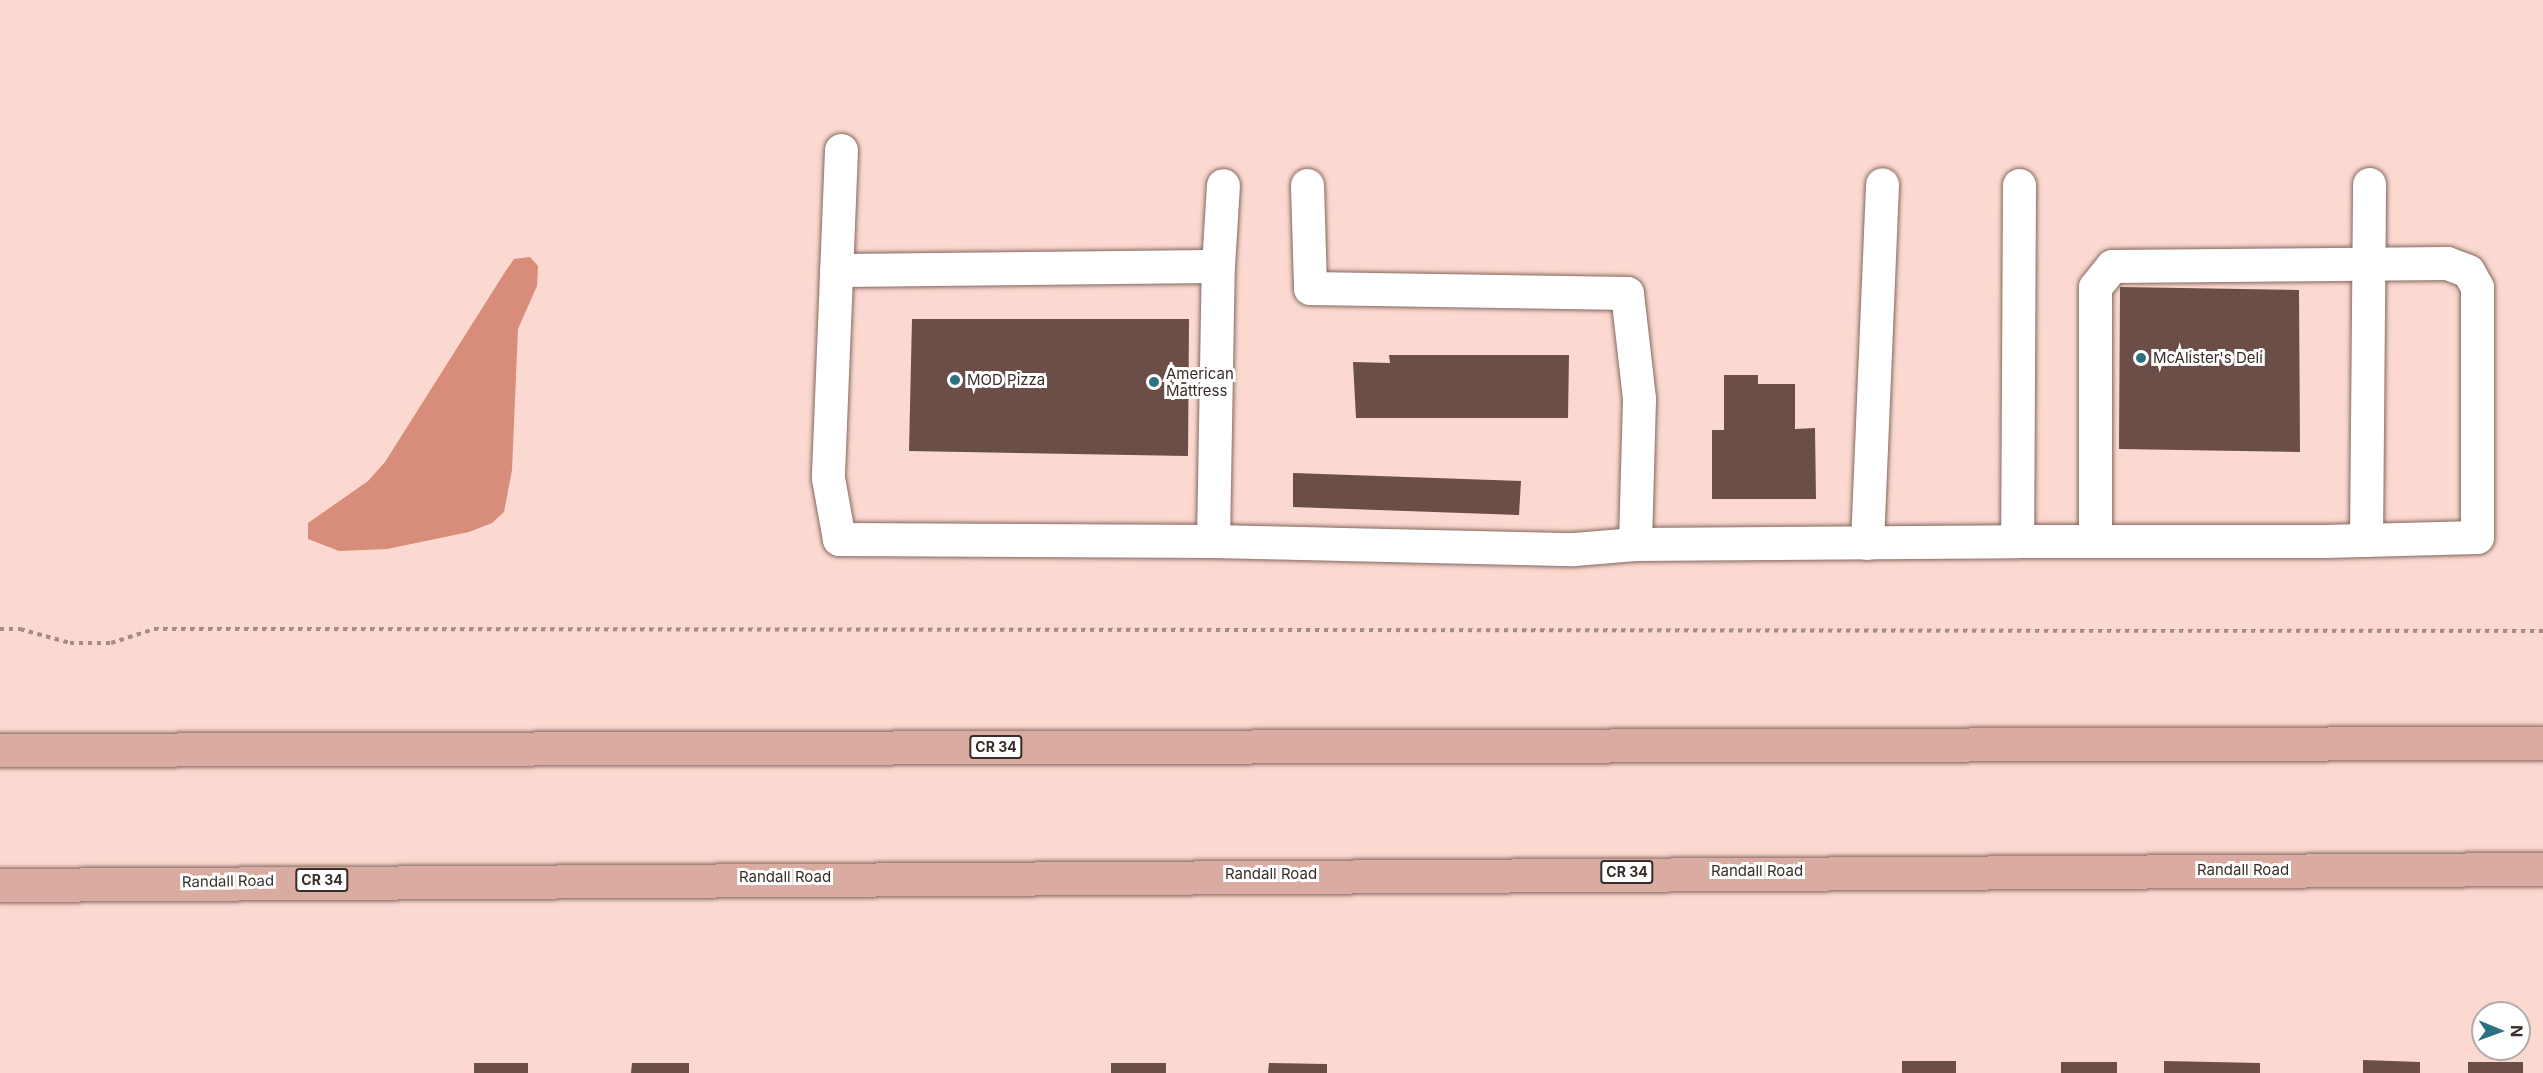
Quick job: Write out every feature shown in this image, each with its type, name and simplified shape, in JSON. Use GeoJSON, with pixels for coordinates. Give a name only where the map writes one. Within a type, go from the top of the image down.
{"type":"FeatureCollection","features":[{"type":"Feature","properties":{"kind":"main road","name":"CR 34"},"geometry":{"type":"LineString","coordinates":[[0,750],[2543,744]]}},
{"type":"Feature","properties":{"kind":"main road","name":"Randall Road"},"geometry":{"type":"LineString","coordinates":[[0,885],[2543,869]]}},
{"type":"Feature","properties":{"kind":"lane"},"geometry":{"type":"LineString","coordinates":[[841,150],[828,478],[839,539],[1214,541],[1574,549],[1635,544],[2366,540],[2477,537],[2477,287],[2468,271],[2447,263],[2112,266],[2103,273],[2095,286],[2095,541]]}},
{"type":"Feature","properties":{"kind":"lane"},"geometry":{"type":"LineString","coordinates":[[1867,543],[1882,184]]}},
{"type":"Feature","properties":{"kind":"lane"},"geometry":{"type":"LineString","coordinates":[[2366,540],[2366,264],[2369,184]]}},
{"type":"Feature","properties":{"kind":"lane"},"geometry":{"type":"LineString","coordinates":[[1214,541],[1218,266],[1223,185]]}},
{"type":"Feature","properties":{"kind":"lane"},"geometry":{"type":"LineString","coordinates":[[1307,185],[1310,288],[1627,293],[1640,399],[1635,544]]}},
{"type":"Feature","properties":{"kind":"lane"},"geometry":{"type":"LineString","coordinates":[[2017,541],[2019,185]]}},
{"type":"Feature","properties":{"kind":"lane"},"geometry":{"type":"LineString","coordinates":[[836,270],[1218,266]]}},
{"type":"Feature","properties":{"kind":"path"},"geometry":{"type":"LineString","coordinates":[[0,629],[20,629],[70,643],[111,643],[154,629],[2543,631]]}},
{"type":"Feature","properties":{"kind":"shaded area"},"geometry":{"type":"Polygon","coordinates":[[[530,257],[538,266],[537,286],[518,329],[512,470],[504,512],[492,523],[469,532],[387,549],[339,551],[308,539],[308,523],[368,481],[385,462],[514,259],[530,257]]]}},
{"type":"Feature","properties":{"kind":"building"},"geometry":{"type":"Polygon","coordinates":[[[2120,287],[2299,290],[2300,452],[2119,449],[2120,287]]]}},
{"type":"Feature","properties":{"kind":"building"},"geometry":{"type":"Polygon","coordinates":[[[912,319],[1189,319],[1188,456],[909,451],[912,319]]]}},
{"type":"Feature","properties":{"kind":"building"},"geometry":{"type":"Polygon","coordinates":[[[1389,355],[1569,355],[1568,418],[1356,418],[1353,362],[1390,363],[1389,355]]]}},
{"type":"Feature","properties":{"kind":"building"},"geometry":{"type":"Polygon","coordinates":[[[1724,375],[1758,375],[1758,384],[1795,384],[1795,429],[1815,428],[1816,499],[1712,499],[1712,430],[1724,430],[1724,375]]]}},
{"type":"Feature","properties":{"kind":"building"},"geometry":{"type":"Polygon","coordinates":[[[1293,473],[1521,481],[1519,515],[1293,507],[1293,473]]]}},
{"type":"Feature","properties":{"kind":"building"},"geometry":{"type":"Polygon","coordinates":[[[2363,1060],[2420,1062],[2420,1073],[2363,1073],[2363,1060]]]}},
{"type":"Feature","properties":{"kind":"building"},"geometry":{"type":"Polygon","coordinates":[[[1902,1061],[1956,1061],[1956,1073],[1902,1073],[1902,1061]]]}},
{"type":"Feature","properties":{"kind":"building"},"geometry":{"type":"Polygon","coordinates":[[[2164,1061],[2260,1063],[2260,1073],[2164,1073],[2164,1061]]]}},
{"type":"Feature","properties":{"kind":"building"},"geometry":{"type":"Polygon","coordinates":[[[2061,1062],[2117,1062],[2117,1073],[2061,1073],[2061,1062]]]}},
{"type":"Feature","properties":{"kind":"building"},"geometry":{"type":"Polygon","coordinates":[[[2468,1062],[2523,1062],[2523,1073],[2468,1073],[2468,1062]]]}},
{"type":"Feature","properties":{"kind":"building"},"geometry":{"type":"Polygon","coordinates":[[[474,1063],[528,1063],[528,1073],[474,1073],[474,1063]]]}},
{"type":"Feature","properties":{"kind":"building"},"geometry":{"type":"Polygon","coordinates":[[[632,1063],[689,1063],[689,1073],[631,1073],[632,1063]]]}},
{"type":"Feature","properties":{"kind":"building"},"geometry":{"type":"Polygon","coordinates":[[[1111,1063],[1166,1063],[1166,1073],[1111,1073],[1111,1063]]]}},
{"type":"Feature","properties":{"kind":"building"},"geometry":{"type":"Polygon","coordinates":[[[1269,1063],[1327,1064],[1327,1073],[1268,1073],[1269,1063]]]}},
{"type":"Feature","properties":{"kind":"place","name":"McAlister's Deli"},"geometry":{"type":"Point","coordinates":[2141,358]}},
{"type":"Feature","properties":{"kind":"place","name":"MOD Pizza"},"geometry":{"type":"Point","coordinates":[955,380]}},
{"type":"Feature","properties":{"kind":"place","name":"American Mattress"},"geometry":{"type":"Point","coordinates":[1154,382]}}]}
